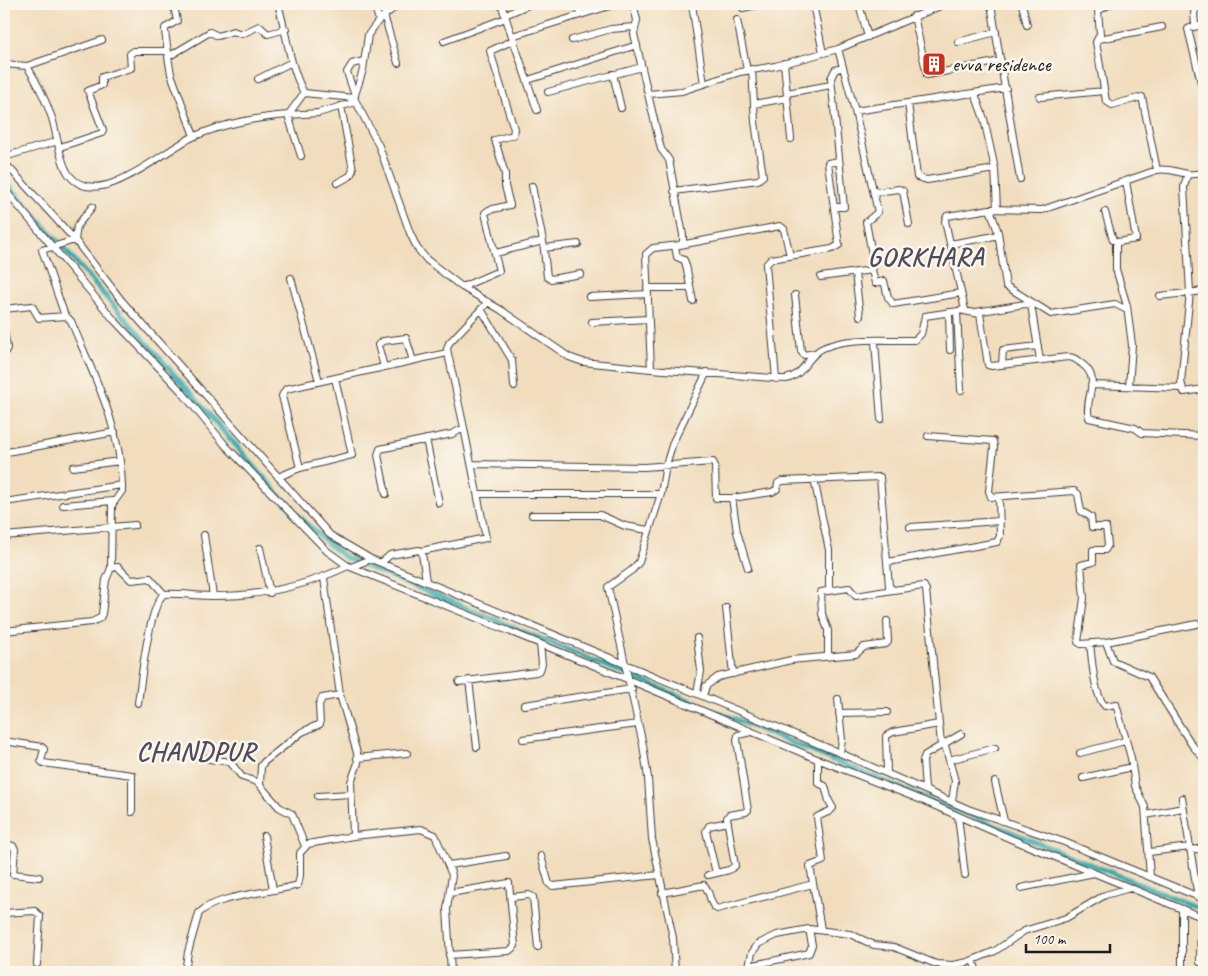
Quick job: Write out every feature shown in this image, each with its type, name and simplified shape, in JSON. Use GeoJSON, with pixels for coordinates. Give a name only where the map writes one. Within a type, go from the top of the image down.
{"type":"FeatureCollection","features":[{"type":"Feature","properties":{"kind":"street"},"geometry":{"type":"LineString","coordinates":[[374,4],[382,18],[398,63]]}},
{"type":"Feature","properties":{"kind":"street"},"geometry":{"type":"LineString","coordinates":[[26,66],[51,116],[70,176],[78,183],[96,187],[118,182],[194,136],[245,119],[307,115],[341,106],[355,98],[368,35],[382,18],[399,4]]}},
{"type":"Feature","properties":{"kind":"street"},"geometry":{"type":"LineString","coordinates":[[501,4],[537,110]]}},
{"type":"Feature","properties":{"kind":"street"},"geometry":{"type":"LineString","coordinates":[[444,41],[505,16],[528,4]]}},
{"type":"Feature","properties":{"kind":"street"},"geometry":{"type":"LineString","coordinates":[[578,4],[580,14]]}},
{"type":"Feature","properties":{"kind":"street"},"geometry":{"type":"LineString","coordinates":[[462,287],[499,271],[486,211],[506,207],[510,202],[505,186],[506,174],[495,140],[513,135],[514,129],[490,51],[513,38],[605,5],[616,4]]}},
{"type":"Feature","properties":{"kind":"street"},"geometry":{"type":"LineString","coordinates":[[633,4],[637,20],[634,27],[636,45],[661,149],[670,164],[683,235],[683,242],[677,246]]}},
{"type":"Feature","properties":{"kind":"street"},"geometry":{"type":"LineString","coordinates":[[692,4],[704,84]]}},
{"type":"Feature","properties":{"kind":"street"},"geometry":{"type":"LineString","coordinates":[[744,8],[760,4]]}},
{"type":"Feature","properties":{"kind":"street"},"geometry":{"type":"LineString","coordinates":[[813,4],[823,53]]}},
{"type":"Feature","properties":{"kind":"street"},"geometry":{"type":"LineString","coordinates":[[859,4],[868,37]]}},
{"type":"Feature","properties":{"kind":"street"},"geometry":{"type":"LineString","coordinates":[[648,94],[682,91],[749,70],[784,64],[838,49],[945,4]]}},
{"type":"Feature","properties":{"kind":"street"},"geometry":{"type":"LineString","coordinates":[[991,4],[1020,179]]}},
{"type":"Feature","properties":{"kind":"street"},"geometry":{"type":"LineString","coordinates":[[1022,4],[1027,25]]}},
{"type":"Feature","properties":{"kind":"street"},"geometry":{"type":"LineString","coordinates":[[1110,4],[1098,11],[1099,39],[1097,47],[1106,101],[1112,105],[1142,97],[1157,170]]}},
{"type":"Feature","properties":{"kind":"street"},"geometry":{"type":"LineString","coordinates":[[1193,27],[1195,25],[1194,13],[1198,4]]}},
{"type":"Feature","properties":{"kind":"street"},"geometry":{"type":"LineString","coordinates":[[278,5],[286,29],[288,52],[304,93]]}},
{"type":"Feature","properties":{"kind":"street"},"geometry":{"type":"LineString","coordinates":[[174,6],[177,21],[164,31],[171,74],[194,136]]}},
{"type":"Feature","properties":{"kind":"street"},"geometry":{"type":"LineString","coordinates":[[914,16],[927,74],[1001,61]]}},
{"type":"Feature","properties":{"kind":"street"},"geometry":{"type":"LineString","coordinates":[[674,191],[761,178],[764,171],[749,70],[737,20]]}},
{"type":"Feature","properties":{"kind":"street"},"geometry":{"type":"LineString","coordinates":[[1204,25],[1188,29],[1204,95]]}},
{"type":"Feature","properties":{"kind":"street"},"geometry":{"type":"LineString","coordinates":[[4,157],[102,133],[103,130],[88,91],[90,88],[100,86],[102,77],[131,68],[130,54],[134,51],[168,54],[210,32],[218,36],[233,31],[242,34],[259,26],[268,34],[286,29]]}},
{"type":"Feature","properties":{"kind":"street"},"geometry":{"type":"LineString","coordinates":[[572,40],[611,30],[634,27]]}},
{"type":"Feature","properties":{"kind":"street"},"geometry":{"type":"LineString","coordinates":[[1099,39],[1162,27]]}},
{"type":"Feature","properties":{"kind":"street"},"geometry":{"type":"LineString","coordinates":[[958,42],[996,32]]}},
{"type":"Feature","properties":{"kind":"street"},"geometry":{"type":"LineString","coordinates":[[4,64],[26,66],[102,40]]}},
{"type":"Feature","properties":{"kind":"street"},"geometry":{"type":"LineString","coordinates":[[528,80],[636,45]]}},
{"type":"Feature","properties":{"kind":"street"},"geometry":{"type":"LineString","coordinates":[[838,49],[855,111],[878,212],[866,222],[874,265],[872,270],[875,283],[884,281],[888,297],[893,304],[961,292]]}},
{"type":"Feature","properties":{"kind":"street"},"geometry":{"type":"LineString","coordinates":[[364,61],[352,64],[347,72],[355,98],[379,146],[417,248],[432,265],[462,287],[488,302],[569,357],[583,362],[776,379],[794,378],[800,374],[815,353]]}},
{"type":"Feature","properties":{"kind":"street"},"geometry":{"type":"LineString","coordinates":[[258,79],[292,62]]}},
{"type":"Feature","properties":{"kind":"street"},"geometry":{"type":"LineString","coordinates":[[784,64],[791,139]]}},
{"type":"Feature","properties":{"kind":"street"},"geometry":{"type":"LineString","coordinates":[[834,207],[844,207],[831,85],[832,74],[843,66]]}},
{"type":"Feature","properties":{"kind":"street"},"geometry":{"type":"LineString","coordinates":[[548,92],[642,67]]}},
{"type":"Feature","properties":{"kind":"street"},"geometry":{"type":"LineString","coordinates":[[613,74],[621,108]]}},
{"type":"Feature","properties":{"kind":"street"},"geometry":{"type":"LineString","coordinates":[[754,104],[831,85]]}},
{"type":"Feature","properties":{"kind":"street"},"geometry":{"type":"LineString","coordinates":[[855,111],[1006,88]]}},
{"type":"Feature","properties":{"kind":"street"},"geometry":{"type":"LineString","coordinates":[[1040,98],[1104,91]]}},
{"type":"Feature","properties":{"kind":"street"},"geometry":{"type":"LineString","coordinates":[[304,93],[355,98]]}},
{"type":"Feature","properties":{"kind":"street"},"geometry":{"type":"LineString","coordinates":[[288,115],[304,93]]}},
{"type":"Feature","properties":{"kind":"street"},"geometry":{"type":"LineString","coordinates":[[975,94],[984,119],[995,169],[993,209],[1006,286],[1051,314],[1115,304],[1127,310]]}},
{"type":"Feature","properties":{"kind":"street"},"geometry":{"type":"LineString","coordinates":[[908,104],[917,177],[927,180],[995,169]]}},
{"type":"Feature","properties":{"kind":"street"},"geometry":{"type":"LineString","coordinates":[[337,183],[350,176],[353,170],[341,106]]}},
{"type":"Feature","properties":{"kind":"street"},"geometry":{"type":"LineString","coordinates":[[288,115],[301,156]]}},
{"type":"Feature","properties":{"kind":"street"},"geometry":{"type":"LineString","coordinates":[[776,379],[766,265],[771,259],[832,249],[839,245],[828,164],[839,161]]}},
{"type":"Feature","properties":{"kind":"street"},"geometry":{"type":"LineString","coordinates":[[4,162],[73,240],[122,301],[330,535],[370,559],[952,801],[1064,842],[1150,877],[1201,894]]}},
{"type":"Feature","properties":{"kind":"street"},"geometry":{"type":"LineString","coordinates":[[961,390],[961,292],[945,221],[947,216],[993,209],[1042,210],[1157,170],[1174,170],[1187,176],[1204,172]]}},
{"type":"Feature","properties":{"kind":"street"},"geometry":{"type":"LineString","coordinates":[[1182,388],[1190,292],[1184,187],[1187,176]]}},
{"type":"Feature","properties":{"kind":"street"},"geometry":{"type":"LineString","coordinates":[[1116,242],[1136,239],[1126,181]]}},
{"type":"Feature","properties":{"kind":"street"},"geometry":{"type":"LineString","coordinates":[[532,186],[549,278],[581,274]]}},
{"type":"Feature","properties":{"kind":"street"},"geometry":{"type":"LineString","coordinates":[[874,192],[899,189],[903,191],[908,224]]}},
{"type":"Feature","properties":{"kind":"street"},"geometry":{"type":"LineString","coordinates":[[4,190],[53,245],[115,321],[181,390],[226,446],[326,550],[351,566],[1203,917],[1200,962]]}},
{"type":"Feature","properties":{"kind":"street"},"geometry":{"type":"LineString","coordinates":[[73,240],[77,226],[92,208]]}},
{"type":"Feature","properties":{"kind":"street"},"geometry":{"type":"LineString","coordinates":[[1105,212],[1112,237],[1116,242],[1116,269],[1127,310],[1132,345],[1129,386]]}},
{"type":"Feature","properties":{"kind":"street"},"geometry":{"type":"LineString","coordinates":[[651,369],[645,261],[648,250],[780,226],[784,229],[790,256]]}},
{"type":"Feature","properties":{"kind":"street"},"geometry":{"type":"LineString","coordinates":[[950,244],[992,237],[998,232]]}},
{"type":"Feature","properties":{"kind":"street"},"geometry":{"type":"LineString","coordinates":[[63,505],[114,501],[120,496],[122,486],[116,432],[72,321],[64,316],[42,252],[53,245],[73,240]]}},
{"type":"Feature","properties":{"kind":"street"},"geometry":{"type":"LineString","coordinates":[[496,252],[543,240]]}},
{"type":"Feature","properties":{"kind":"street"},"geometry":{"type":"LineString","coordinates":[[544,248],[578,244]]}},
{"type":"Feature","properties":{"kind":"street"},"geometry":{"type":"LineString","coordinates":[[677,246],[677,257],[684,260],[686,265],[693,301]]}},
{"type":"Feature","properties":{"kind":"street"},"geometry":{"type":"LineString","coordinates":[[821,277],[872,270]]}},
{"type":"Feature","properties":{"kind":"street"},"geometry":{"type":"LineString","coordinates":[[855,273],[860,316]]}},
{"type":"Feature","properties":{"kind":"street"},"geometry":{"type":"LineString","coordinates":[[291,278],[319,381]]}},
{"type":"Feature","properties":{"kind":"street"},"geometry":{"type":"LineString","coordinates":[[589,297],[690,288]]}},
{"type":"Feature","properties":{"kind":"street"},"geometry":{"type":"LineString","coordinates":[[1160,296],[1204,291]]}},
{"type":"Feature","properties":{"kind":"street"},"geometry":{"type":"LineString","coordinates":[[795,295],[804,355],[835,345],[915,340],[921,334],[925,316],[961,311],[976,312],[1029,304],[1033,309],[1040,360]]}},
{"type":"Feature","properties":{"kind":"street"},"geometry":{"type":"LineString","coordinates":[[381,563],[390,555],[486,538],[472,464],[447,353],[449,343],[488,302]]}},
{"type":"Feature","properties":{"kind":"street"},"geometry":{"type":"LineString","coordinates":[[4,309],[32,306],[39,318],[64,316]]}},
{"type":"Feature","properties":{"kind":"street"},"geometry":{"type":"LineString","coordinates":[[481,309],[512,360],[514,386]]}},
{"type":"Feature","properties":{"kind":"street"},"geometry":{"type":"LineString","coordinates":[[949,312],[950,350]]}},
{"type":"Feature","properties":{"kind":"street"},"geometry":{"type":"LineString","coordinates":[[976,312],[981,319],[986,361],[992,366],[1072,357],[1091,371],[1089,418],[1135,428],[1142,433],[1204,436]]}},
{"type":"Feature","properties":{"kind":"street"},"geometry":{"type":"LineString","coordinates":[[592,322],[648,319]]}},
{"type":"Feature","properties":{"kind":"street"},"geometry":{"type":"LineString","coordinates":[[4,331],[7,348],[4,354]]}},
{"type":"Feature","properties":{"kind":"street"},"geometry":{"type":"LineString","coordinates":[[384,367],[378,345],[383,341],[401,337],[408,340],[413,361]]}},
{"type":"Feature","properties":{"kind":"street"},"geometry":{"type":"LineString","coordinates":[[875,342],[880,419]]}},
{"type":"Feature","properties":{"kind":"street"},"geometry":{"type":"LineString","coordinates":[[1002,365],[1003,350],[1038,346]]}},
{"type":"Feature","properties":{"kind":"street"},"geometry":{"type":"LineString","coordinates":[[300,468],[283,392],[319,381],[447,353]]}},
{"type":"Feature","properties":{"kind":"street"},"geometry":{"type":"LineString","coordinates":[[675,972],[674,938],[658,875],[649,819],[648,778],[632,689],[627,679],[618,623],[608,587],[637,566],[661,494],[666,465],[673,442],[707,372]]}},
{"type":"Feature","properties":{"kind":"street"},"geometry":{"type":"LineString","coordinates":[[278,477],[300,468],[352,455],[335,378]]}},
{"type":"Feature","properties":{"kind":"street"},"geometry":{"type":"LineString","coordinates":[[1091,385],[1182,388],[1187,393],[1204,389]]}},
{"type":"Feature","properties":{"kind":"street"},"geometry":{"type":"LineString","coordinates":[[386,494],[378,455],[380,449],[452,434],[464,428]]}},
{"type":"Feature","properties":{"kind":"street"},"geometry":{"type":"LineString","coordinates":[[7,452],[116,432]]}},
{"type":"Feature","properties":{"kind":"street"},"geometry":{"type":"LineString","coordinates":[[928,436],[992,441],[994,447],[989,491],[991,497],[1077,492],[1081,511],[1091,517],[1092,527],[1106,527],[1108,548],[1093,550],[1093,562],[1081,567],[1084,598],[1077,639],[1081,644],[1106,642],[1197,624]]}},
{"type":"Feature","properties":{"kind":"street"},"geometry":{"type":"LineString","coordinates":[[426,439],[439,503]]}},
{"type":"Feature","properties":{"kind":"street"},"geometry":{"type":"LineString","coordinates":[[73,467],[120,461]]}},
{"type":"Feature","properties":{"kind":"street"},"geometry":{"type":"LineString","coordinates":[[472,464],[621,467],[712,462],[716,466],[716,498],[732,498],[772,492],[777,489],[778,483],[782,481],[880,477],[889,586],[893,590]]}},
{"type":"Feature","properties":{"kind":"street"},"geometry":{"type":"LineString","coordinates":[[814,479],[829,550],[829,590]]}},
{"type":"Feature","properties":{"kind":"street"},"geometry":{"type":"LineString","coordinates":[[4,502],[122,486]]}},
{"type":"Feature","properties":{"kind":"street"},"geometry":{"type":"LineString","coordinates":[[478,494],[661,494]]}},
{"type":"Feature","properties":{"kind":"street"},"geometry":{"type":"LineString","coordinates":[[732,498],[736,532],[748,568]]}},
{"type":"Feature","properties":{"kind":"street"},"geometry":{"type":"LineString","coordinates":[[888,562],[997,542],[1000,536],[999,498]]}},
{"type":"Feature","properties":{"kind":"street"},"geometry":{"type":"LineString","coordinates":[[4,631],[96,621],[102,614],[106,580],[111,568],[111,526],[114,501]]}},
{"type":"Feature","properties":{"kind":"street"},"geometry":{"type":"LineString","coordinates":[[532,515],[600,515],[625,526],[648,530]]}},
{"type":"Feature","properties":{"kind":"street"},"geometry":{"type":"LineString","coordinates":[[910,527],[1000,521]]}},
{"type":"Feature","properties":{"kind":"street"},"geometry":{"type":"LineString","coordinates":[[4,536],[111,526],[135,526]]}},
{"type":"Feature","properties":{"kind":"street"},"geometry":{"type":"LineString","coordinates":[[204,535],[213,596]]}},
{"type":"Feature","properties":{"kind":"street"},"geometry":{"type":"LineString","coordinates":[[260,548],[270,593]]}},
{"type":"Feature","properties":{"kind":"street"},"geometry":{"type":"LineString","coordinates":[[421,551],[426,581]]}},
{"type":"Feature","properties":{"kind":"street"},"geometry":{"type":"LineString","coordinates":[[111,568],[118,567],[131,580],[150,578],[164,594],[213,596],[270,593],[324,578],[370,559]]}},
{"type":"Feature","properties":{"kind":"street"},"geometry":{"type":"LineString","coordinates":[[324,578],[340,695],[357,758],[351,782],[353,836]]}},
{"type":"Feature","properties":{"kind":"street"},"geometry":{"type":"LineString","coordinates":[[828,655],[828,630],[822,614],[819,595],[821,592],[849,588],[856,596],[924,586],[926,590],[939,724],[954,781],[952,801]]}},
{"type":"Feature","properties":{"kind":"street"},"geometry":{"type":"LineString","coordinates":[[138,703],[155,611],[160,598],[164,594]]}},
{"type":"Feature","properties":{"kind":"street"},"geometry":{"type":"LineString","coordinates":[[726,608],[733,674]]}},
{"type":"Feature","properties":{"kind":"street"},"geometry":{"type":"LineString","coordinates":[[700,695],[710,682],[733,674],[772,664],[828,655],[856,654],[864,647],[886,644],[888,640],[887,621]]}},
{"type":"Feature","properties":{"kind":"street"},"geometry":{"type":"LineString","coordinates":[[697,638],[701,670],[700,695]]}},
{"type":"Feature","properties":{"kind":"street"},"geometry":{"type":"LineString","coordinates":[[1106,642],[1113,661],[1149,677],[1192,745],[1204,759]]}},
{"type":"Feature","properties":{"kind":"street"},"geometry":{"type":"LineString","coordinates":[[459,682],[540,670],[542,664],[540,644]]}},
{"type":"Feature","properties":{"kind":"street"},"geometry":{"type":"LineString","coordinates":[[1090,644],[1094,678],[1105,706],[1116,704],[1135,786],[1146,814],[1150,877]]}},
{"type":"Feature","properties":{"kind":"street"},"geometry":{"type":"LineString","coordinates":[[469,680],[476,746]]}},
{"type":"Feature","properties":{"kind":"street"},"geometry":{"type":"LineString","coordinates":[[524,705],[632,689]]}},
{"type":"Feature","properties":{"kind":"street"},"geometry":{"type":"LineString","coordinates":[[260,784],[261,766],[264,762],[302,732],[320,724],[319,705],[322,698],[340,695]]}},
{"type":"Feature","properties":{"kind":"street"},"geometry":{"type":"LineString","coordinates":[[838,699],[842,740],[840,753]]}},
{"type":"Feature","properties":{"kind":"street"},"geometry":{"type":"LineString","coordinates":[[839,713],[887,712]]}},
{"type":"Feature","properties":{"kind":"street"},"geometry":{"type":"LineString","coordinates":[[523,739],[638,724]]}},
{"type":"Feature","properties":{"kind":"street"},"geometry":{"type":"LineString","coordinates":[[887,773],[886,736],[893,732],[939,724]]}},
{"type":"Feature","properties":{"kind":"street"},"geometry":{"type":"LineString","coordinates":[[708,875],[729,870],[735,866],[728,822],[729,815],[743,813],[748,810],[737,740],[738,735],[752,732]]}},
{"type":"Feature","properties":{"kind":"street"},"geometry":{"type":"LineString","coordinates":[[925,789],[923,761],[925,755],[961,734]]}},
{"type":"Feature","properties":{"kind":"street"},"geometry":{"type":"LineString","coordinates":[[4,741],[42,747],[44,749],[41,761],[43,763],[132,775],[132,812]]}},
{"type":"Feature","properties":{"kind":"street"},"geometry":{"type":"LineString","coordinates":[[1080,753],[1125,741]]}},
{"type":"Feature","properties":{"kind":"street"},"geometry":{"type":"LineString","coordinates":[[949,760],[995,748]]}},
{"type":"Feature","properties":{"kind":"street"},"geometry":{"type":"LineString","coordinates":[[357,758],[406,753]]}},
{"type":"Feature","properties":{"kind":"street"},"geometry":{"type":"LineString","coordinates":[[197,757],[230,762],[242,777],[260,784],[279,807],[292,814],[305,846]]}},
{"type":"Feature","properties":{"kind":"street"},"geometry":{"type":"LineString","coordinates":[[818,760],[818,783],[825,786],[828,801],[833,808],[830,812],[817,817],[823,861],[810,866],[821,929]]}},
{"type":"Feature","properties":{"kind":"street"},"geometry":{"type":"LineString","coordinates":[[1083,778],[1132,767]]}},
{"type":"Feature","properties":{"kind":"street"},"geometry":{"type":"LineString","coordinates":[[995,782],[1004,821]]}},
{"type":"Feature","properties":{"kind":"street"},"geometry":{"type":"LineString","coordinates":[[318,796],[351,794]]}},
{"type":"Feature","properties":{"kind":"street"},"geometry":{"type":"LineString","coordinates":[[1182,798],[1190,849],[1201,894]]}},
{"type":"Feature","properties":{"kind":"street"},"geometry":{"type":"LineString","coordinates":[[1146,814],[1183,808]]}},
{"type":"Feature","properties":{"kind":"street"},"geometry":{"type":"LineString","coordinates":[[958,816],[965,875]]}},
{"type":"Feature","properties":{"kind":"street"},"geometry":{"type":"LineString","coordinates":[[716,873],[706,831],[709,826],[728,822]]}},
{"type":"Feature","properties":{"kind":"street"},"geometry":{"type":"LineString","coordinates":[[185,972],[196,918],[203,908],[250,894],[298,885],[300,853],[305,846],[353,836],[412,829],[430,831],[435,835],[449,865],[452,883],[447,909],[451,972]]}},
{"type":"Feature","properties":{"kind":"street"},"geometry":{"type":"LineString","coordinates":[[264,836],[273,890]]}},
{"type":"Feature","properties":{"kind":"street"},"geometry":{"type":"LineString","coordinates":[[4,844],[13,846],[15,849],[13,874],[40,876]]}},
{"type":"Feature","properties":{"kind":"street"},"geometry":{"type":"LineString","coordinates":[[1149,852],[1204,848]]}},
{"type":"Feature","properties":{"kind":"street"},"geometry":{"type":"LineString","coordinates":[[449,865],[506,856]]}},
{"type":"Feature","properties":{"kind":"street"},"geometry":{"type":"LineString","coordinates":[[541,856],[548,884],[553,886],[658,875]]}},
{"type":"Feature","properties":{"kind":"street"},"geometry":{"type":"LineString","coordinates":[[1021,888],[1095,873]]}},
{"type":"Feature","properties":{"kind":"street"},"geometry":{"type":"LineString","coordinates":[[449,954],[513,949],[510,884],[506,882],[450,893]]}},
{"type":"Feature","properties":{"kind":"street"},"geometry":{"type":"LineString","coordinates":[[662,893],[704,885],[708,889],[713,906],[717,910],[813,884]]}},
{"type":"Feature","properties":{"kind":"street"},"geometry":{"type":"LineString","coordinates":[[749,966],[752,953],[758,944],[777,935],[809,929],[850,934],[874,945],[894,946],[936,964],[953,964],[973,960],[995,951],[1024,931],[1066,918],[1105,895],[1131,888]]}},
{"type":"Feature","properties":{"kind":"street"},"geometry":{"type":"LineString","coordinates":[[512,897],[533,897],[538,947]]}},
{"type":"Feature","properties":{"kind":"street"},"geometry":{"type":"LineString","coordinates":[[1182,909],[1182,972]]}},
{"type":"Feature","properties":{"kind":"street"},"geometry":{"type":"LineString","coordinates":[[4,913],[35,911],[40,916],[38,964]]}},
{"type":"Feature","properties":{"kind":"street"},"geometry":{"type":"LineString","coordinates":[[741,972],[749,966],[809,953],[812,945],[809,929]]}},
{"type":"Feature","properties":{"kind":"street"},"geometry":{"type":"LineString","coordinates":[[973,960],[977,972]]}},
{"type":"Feature","properties":{"kind":"waterway"},"geometry":{"type":"LineString","coordinates":[[4,180],[294,512],[346,558],[867,774],[1204,910]]}},
{"type":"Feature","properties":{"kind":"place","name":"evva residence"},"geometry":{"type":"Point","coordinates":[934,64]}},
{"type":"Feature","properties":{"kind":"district","name":"GORKHARA"},"geometry":{"type":"Point","coordinates":[926,256]}},
{"type":"Feature","properties":{"kind":"district","name":"CHANDPUR"},"geometry":{"type":"Point","coordinates":[196,751]}}]}
